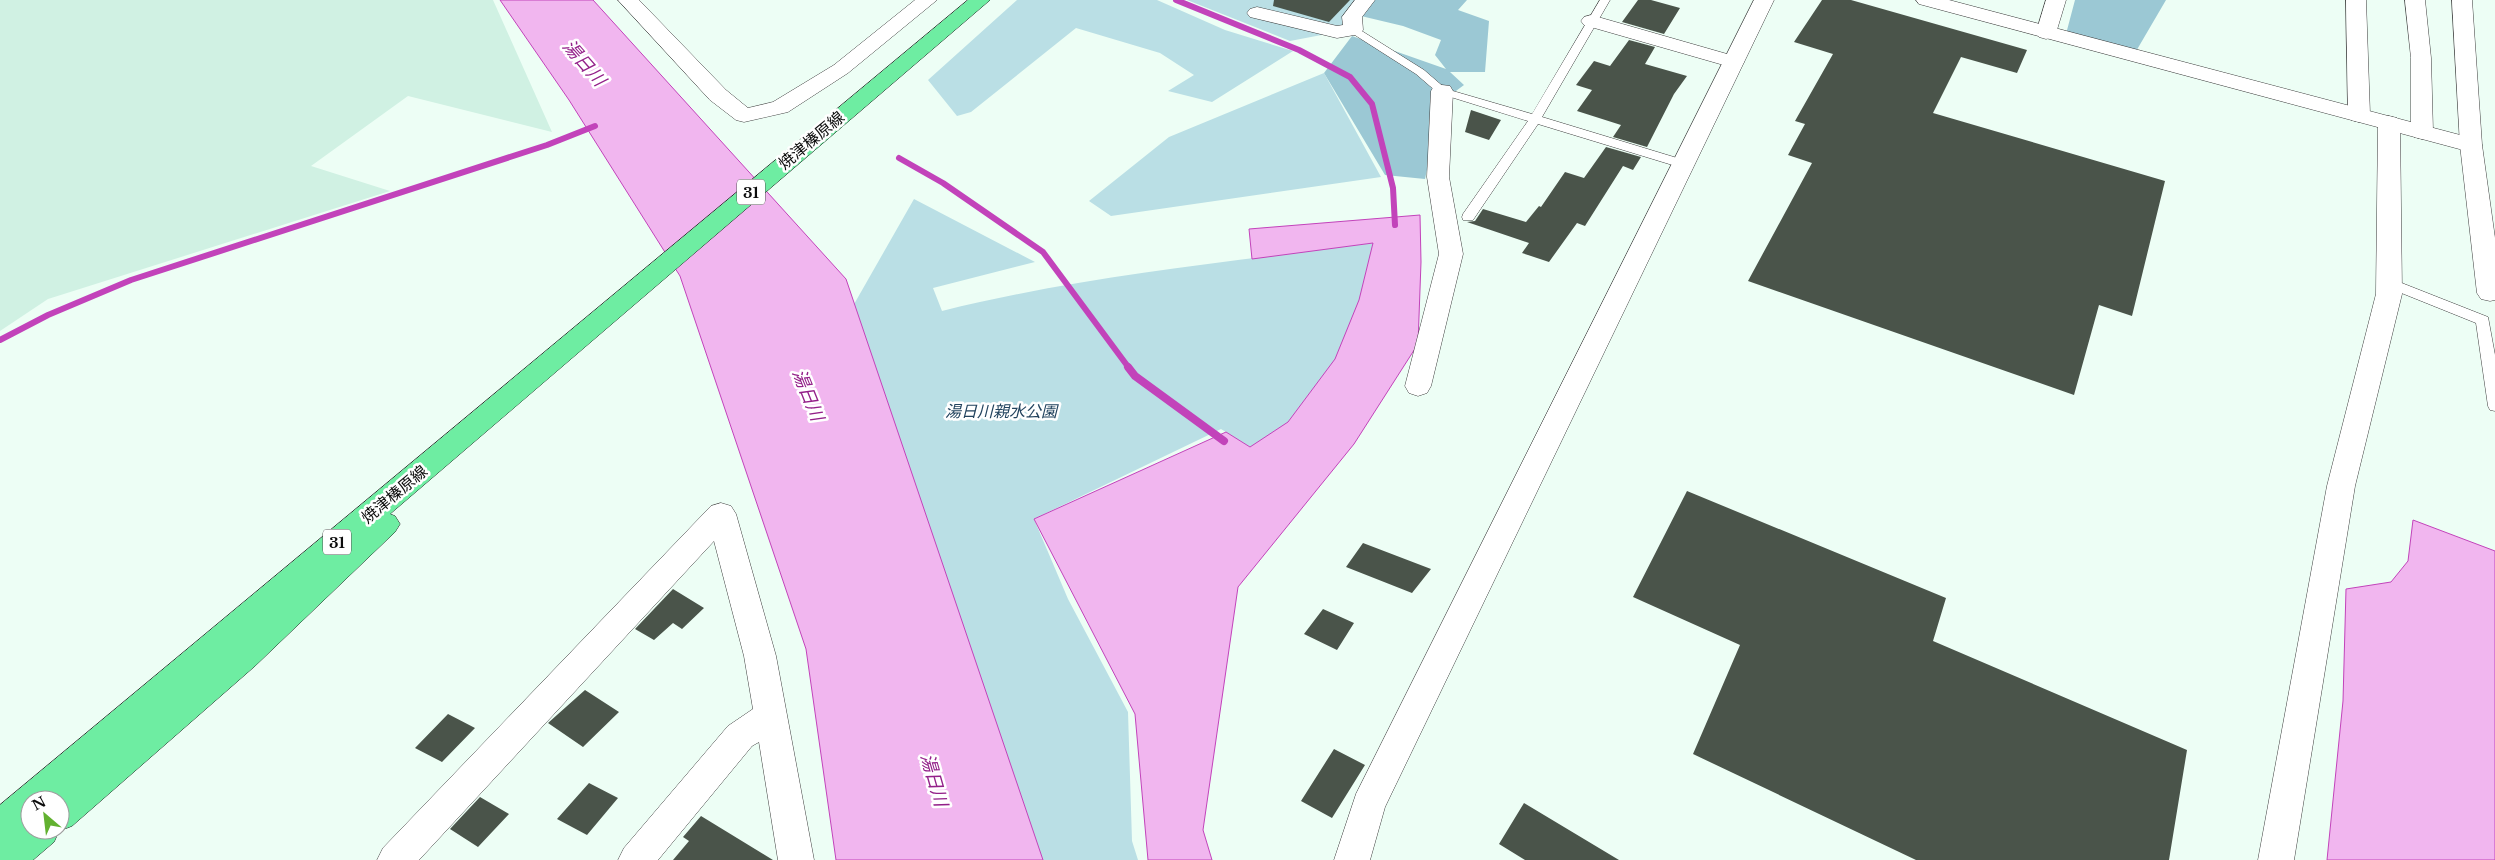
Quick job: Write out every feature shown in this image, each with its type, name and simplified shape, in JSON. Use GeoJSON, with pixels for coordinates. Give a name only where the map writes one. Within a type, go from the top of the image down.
{"type":"FeatureCollection","features":[{"type":"Feature","properties":{"kind":"main road","name":"焼津榛原線"},"geometry":{"type":"LineString","coordinates":[[44,790],[860,99],[980,0]]}},
{"type":"Feature","properties":{"kind":"main road","name":"焼津榛原線"},"geometry":{"type":"LineString","coordinates":[[936,37],[991,0]]}},
{"type":"Feature","properties":{"kind":"main road","name":"焼津榛原線"},"geometry":{"type":"LineString","coordinates":[[70,806],[244,656],[642,285]]}},
{"type":"Feature","properties":{"kind":"main road","name":"焼津榛原線"},"geometry":{"type":"LineString","coordinates":[[0,827],[20,810]]}},
{"type":"Feature","properties":{"kind":"main road"},"geometry":{"type":"LineString","coordinates":[[7,860],[30,840]]}},
{"type":"Feature","properties":{"kind":"street"},"geometry":{"type":"LineString","coordinates":[[628,0],[718,95],[744,115],[780,107],[841,69],[927,0]]}},
{"type":"Feature","properties":{"kind":"street"},"geometry":{"type":"LineString","coordinates":[[1257,13],[1337,32],[1353,30],[1352,18],[1365,0]]}},
{"type":"Feature","properties":{"kind":"street"},"geometry":{"type":"LineString","coordinates":[[1352,860],[1368,805],[1764,0]]}},
{"type":"Feature","properties":{"kind":"street"},"geometry":{"type":"LineString","coordinates":[[1926,0],[2495,151]]}},
{"type":"Feature","properties":{"kind":"street"},"geometry":{"type":"LineString","coordinates":[[2046,33],[2056,0]]}},
{"type":"Feature","properties":{"kind":"street"},"geometry":{"type":"LineString","coordinates":[[2356,0],[2359,115]]}},
{"type":"Feature","properties":{"kind":"street"},"geometry":{"type":"LineString","coordinates":[[2415,0],[2421,58],[2422,132]]}},
{"type":"Feature","properties":{"kind":"street"},"geometry":{"type":"LineString","coordinates":[[2462,0],[2471,145],[2490,293]]}},
{"type":"Feature","properties":{"kind":"street"},"geometry":{"type":"LineString","coordinates":[[1591,21],[1734,62]]}},
{"type":"Feature","properties":{"kind":"street"},"geometry":{"type":"LineString","coordinates":[[1418,386],[1452,254],[1438,177],[1442,91]]}},
{"type":"Feature","properties":{"kind":"street"},"geometry":{"type":"LineString","coordinates":[[2276,860],[2341,486],[2389,294],[2389,123]]}},
{"type":"Feature","properties":{"kind":"street"},"geometry":{"type":"LineString","coordinates":[[395,860],[721,514],[760,656],[796,860]]}},
{"type":"Feature","properties":{"kind":"street"},"geometry":{"type":"LineString","coordinates":[[636,860],[740,736],[770,715]]}},
{"type":"Feature","properties":{"kind":"lane"},"geometry":{"type":"LineString","coordinates":[[1468,217],[1535,118],[1605,0]]}},
{"type":"Feature","properties":{"kind":"lane"},"geometry":{"type":"LineString","coordinates":[[1353,30],[1420,72],[1442,91],[1684,164]]}},
{"type":"Feature","properties":{"kind":"lane"},"geometry":{"type":"LineString","coordinates":[[2389,282],[2483,320],[2495,406]]}},
{"type":"Feature","properties":{"kind":"green space"},"geometry":{"type":"Polygon","coordinates":[[[0,0],[493,0],[552,132],[408,96],[311,166],[390,191],[48,299],[0,331],[0,0]]]}},
{"type":"Feature","properties":{"kind":"green space"},"geometry":{"type":"Polygon","coordinates":[[[1017,0],[1157,0],[1225,30],[1293,51],[1212,102],[1168,91],[1194,75],[1160,53],[1076,28],[971,112],[957,116],[928,80],[1017,0]]]}},
{"type":"Feature","properties":{"kind":"green space"},"geometry":{"type":"Polygon","coordinates":[[[1187,0],[1362,0],[1337,32],[1290,41],[1187,0]]]}},
{"type":"Feature","properties":{"kind":"green space"},"geometry":{"type":"Polygon","coordinates":[[[1324,73],[1381,177],[1111,216],[1089,201],[1169,137],[1324,73]]]}},
{"type":"Feature","properties":{"kind":"green space","name":"湯日川親水公園"},"geometry":{"type":"Polygon","coordinates":[[[914,199],[1035,262],[933,288],[942,311],[1049,288],[1102,279],[1373,243],[1350,340],[1280,433],[1250,447],[1221,429],[1034,519],[1068,599],[1128,712],[1132,841],[1138,860],[1038,860],[849,313],[914,199]]]}},
{"type":"Feature","properties":{"kind":"shaded area"},"geometry":{"type":"Polygon","coordinates":[[[1375,0],[1467,0],[1458,10],[1489,21],[1485,72],[1450,72],[1464,85],[1441,102],[1425,179],[1385,175],[1324,73],[1352,36],[1446,69],[1435,55],[1441,40],[1403,26],[1361,16],[1375,0]]]}},
{"type":"Feature","properties":{"kind":"shaded area"},"geometry":{"type":"Polygon","coordinates":[[[2075,0],[2166,0],[2135,53],[2066,34],[2075,0]]]}},
{"type":"Feature","properties":{"kind":"water","name":"湯日川"},"geometry":{"type":"Polygon","coordinates":[[[500,0],[593,0],[846,279],[1043,860],[836,860],[806,649],[680,276],[569,100],[500,0]]]}},
{"type":"Feature","properties":{"kind":"water"},"geometry":{"type":"Polygon","coordinates":[[[1420,215],[1421,262],[1418,344],[1354,444],[1238,587],[1203,830],[1212,860],[1148,860],[1135,714],[1034,519],[1226,432],[1250,447],[1288,422],[1335,359],[1359,300],[1373,243],[1252,259],[1249,229],[1420,215]]]}},
{"type":"Feature","properties":{"kind":"water"},"geometry":{"type":"Polygon","coordinates":[[[2413,520],[2495,551],[2495,860],[2327,860],[2343,701],[2346,589],[2391,582],[2408,561],[2413,520]]]}},
{"type":"Feature","properties":{"kind":"building"},"geometry":{"type":"Polygon","coordinates":[[[1274,0],[1350,0],[1329,22],[1273,6],[1274,0]]]}},
{"type":"Feature","properties":{"kind":"building"},"geometry":{"type":"Polygon","coordinates":[[[1638,0],[1651,0],[1680,8],[1664,34],[1622,22],[1638,0]]]}},
{"type":"Feature","properties":{"kind":"building"},"geometry":{"type":"Polygon","coordinates":[[[1822,0],[1851,0],[2027,50],[2017,73],[1961,57],[1933,113],[2165,181],[2132,316],[2099,305],[2074,395],[1748,281],[1812,163],[1788,155],[1805,124],[1795,121],[1833,54],[1794,42],[1822,0]]]}},
{"type":"Feature","properties":{"kind":"building"},"geometry":{"type":"Polygon","coordinates":[[[1629,40],[1655,47],[1645,64],[1687,76],[1674,94],[1647,147],[1613,137],[1621,125],[1577,111],[1592,90],[1576,85],[1594,61],[1610,66],[1629,40]]]}},
{"type":"Feature","properties":{"kind":"building"},"geometry":{"type":"Polygon","coordinates":[[[1471,110],[1501,120],[1489,140],[1465,132],[1471,110]]]}},
{"type":"Feature","properties":{"kind":"building"},"geometry":{"type":"Polygon","coordinates":[[[1606,147],[1641,157],[1633,170],[1623,166],[1585,226],[1577,223],[1549,262],[1522,253],[1529,243],[1467,222],[1475,221],[1483,209],[1526,222],[1539,206],[1541,207],[1565,172],[1584,178],[1606,147]]]}},
{"type":"Feature","properties":{"kind":"building"},"geometry":{"type":"Polygon","coordinates":[[[1687,491],[1946,598],[1933,641],[2187,750],[2169,860],[1916,860],[1693,754],[1740,645],[1633,597],[1687,491]]]}},
{"type":"Feature","properties":{"kind":"building"},"geometry":{"type":"Polygon","coordinates":[[[1363,543],[1431,569],[1412,593],[1346,567],[1363,543]]]}},
{"type":"Feature","properties":{"kind":"building"},"geometry":{"type":"Polygon","coordinates":[[[673,589],[704,608],[682,629],[673,623],[654,640],[635,629],[673,589]]]}},
{"type":"Feature","properties":{"kind":"building"},"geometry":{"type":"Polygon","coordinates":[[[1323,609],[1354,623],[1337,650],[1304,634],[1323,609]]]}},
{"type":"Feature","properties":{"kind":"building"},"geometry":{"type":"Polygon","coordinates":[[[585,690],[619,712],[583,747],[548,723],[585,690]]]}},
{"type":"Feature","properties":{"kind":"building"},"geometry":{"type":"Polygon","coordinates":[[[448,714],[475,728],[442,762],[415,748],[448,714]]]}},
{"type":"Feature","properties":{"kind":"building"},"geometry":{"type":"Polygon","coordinates":[[[1334,749],[1365,765],[1332,818],[1301,801],[1334,749]]]}},
{"type":"Feature","properties":{"kind":"building"},"geometry":{"type":"Polygon","coordinates":[[[589,783],[618,798],[587,835],[557,819],[589,783]]]}},
{"type":"Feature","properties":{"kind":"building"},"geometry":{"type":"Polygon","coordinates":[[[480,797],[509,814],[478,847],[450,829],[480,797]]]}},
{"type":"Feature","properties":{"kind":"building"},"geometry":{"type":"Polygon","coordinates":[[[1524,803],[1619,860],[1525,860],[1499,844],[1524,803]]]}},
{"type":"Feature","properties":{"kind":"building"},"geometry":{"type":"Polygon","coordinates":[[[701,816],[773,860],[673,860],[689,841],[683,837],[701,816]]]}},
{"type":"Feature","properties":{"kind":"waterway"},"geometry":{"type":"LineString","coordinates":[[1176,0],[1299,50],[1350,77],[1372,104],[1393,188],[1395,225]]}},
{"type":"Feature","properties":{"kind":"waterway"},"geometry":{"type":"LineString","coordinates":[[0,340],[48,315],[131,280],[547,145],[595,126]]}},
{"type":"Feature","properties":{"kind":"waterway"},"geometry":{"type":"LineString","coordinates":[[899,158],[943,183],[1043,252],[1129,368]]}},
{"type":"Feature","properties":{"kind":"waterway"},"geometry":{"type":"LineString","coordinates":[[1128,367],[1135,376],[1224,441]]}}]}
